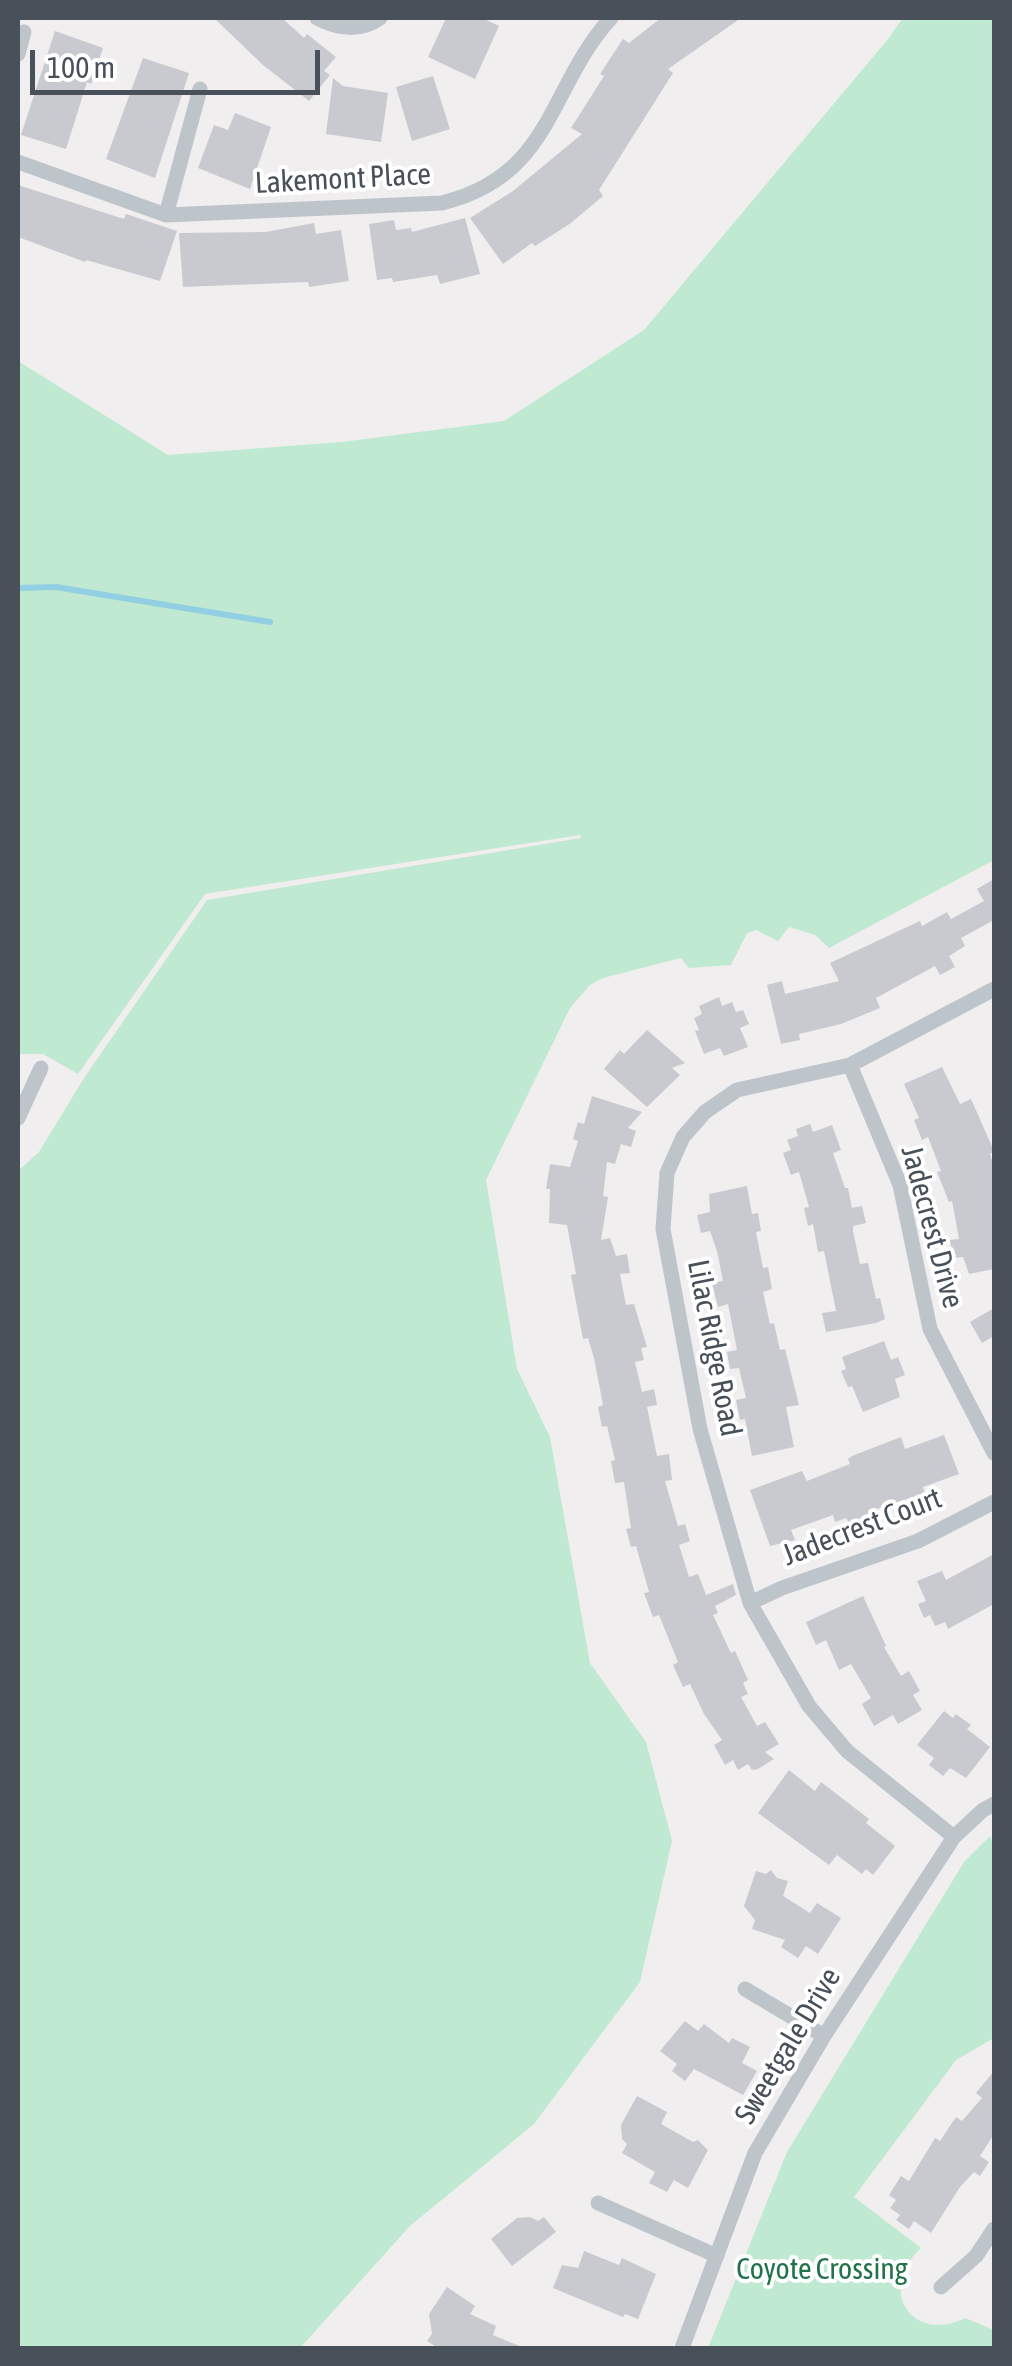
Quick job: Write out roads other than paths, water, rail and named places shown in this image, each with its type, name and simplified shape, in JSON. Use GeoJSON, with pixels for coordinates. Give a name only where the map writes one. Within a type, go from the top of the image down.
{"type":"FeatureCollection","features":[{"type":"Feature","properties":{"kind":"street"},"geometry":{"type":"LineString","coordinates":[[318,18],[359,29],[380,18]]}},
{"type":"Feature","properties":{"kind":"street","name":"Lakemont Place"},"geometry":{"type":"LineString","coordinates":[[18,162],[166,215],[442,203],[470,196],[524,158],[548,126],[595,36],[612,18]]}},
{"type":"Feature","properties":{"kind":"street"},"geometry":{"type":"LineString","coordinates":[[18,54],[24,32]]}},
{"type":"Feature","properties":{"kind":"street"},"geometry":{"type":"LineString","coordinates":[[166,215],[200,89]]}},
{"type":"Feature","properties":{"kind":"street","name":"Lilac Ridge Road"},"geometry":{"type":"LineString","coordinates":[[954,1837],[847,1751],[809,1706],[750,1603],[700,1429],[663,1229],[666,1173],[683,1137],[705,1112],[737,1090],[850,1065],[994,989]]}},
{"type":"Feature","properties":{"kind":"street","name":"Jadecrest Drive"},"geometry":{"type":"LineString","coordinates":[[850,1065],[900,1185],[930,1329],[994,1453]]}},
{"type":"Feature","properties":{"kind":"street"},"geometry":{"type":"LineString","coordinates":[[18,1118],[42,1068]]}},
{"type":"Feature","properties":{"kind":"street","name":"Jadecrest Court"},"geometry":{"type":"LineString","coordinates":[[750,1603],[918,1541],[994,1502]]}},
{"type":"Feature","properties":{"kind":"street","name":"Sweetgale Drive"},"geometry":{"type":"LineString","coordinates":[[682,2348],[755,2153],[824,2036],[954,1837],[994,1804]]}},
{"type":"Feature","properties":{"kind":"street"},"geometry":{"type":"LineString","coordinates":[[745,1989],[824,2036]]}},
{"type":"Feature","properties":{"kind":"street"},"geometry":{"type":"LineString","coordinates":[[598,2204],[717,2256]]}},
{"type":"Feature","properties":{"kind":"street"},"geometry":{"type":"LineString","coordinates":[[940,2287],[976,2256],[994,2230]]}},
{"type":"Feature","properties":{"kind":"waterway"},"geometry":{"type":"LineString","coordinates":[[18,588],[56,587],[270,622]]}},
{"type":"Feature","properties":{"kind":"park label","name":"Coyote Crossing"},"geometry":{"type":"Point","coordinates":[822,2270]}}]}
